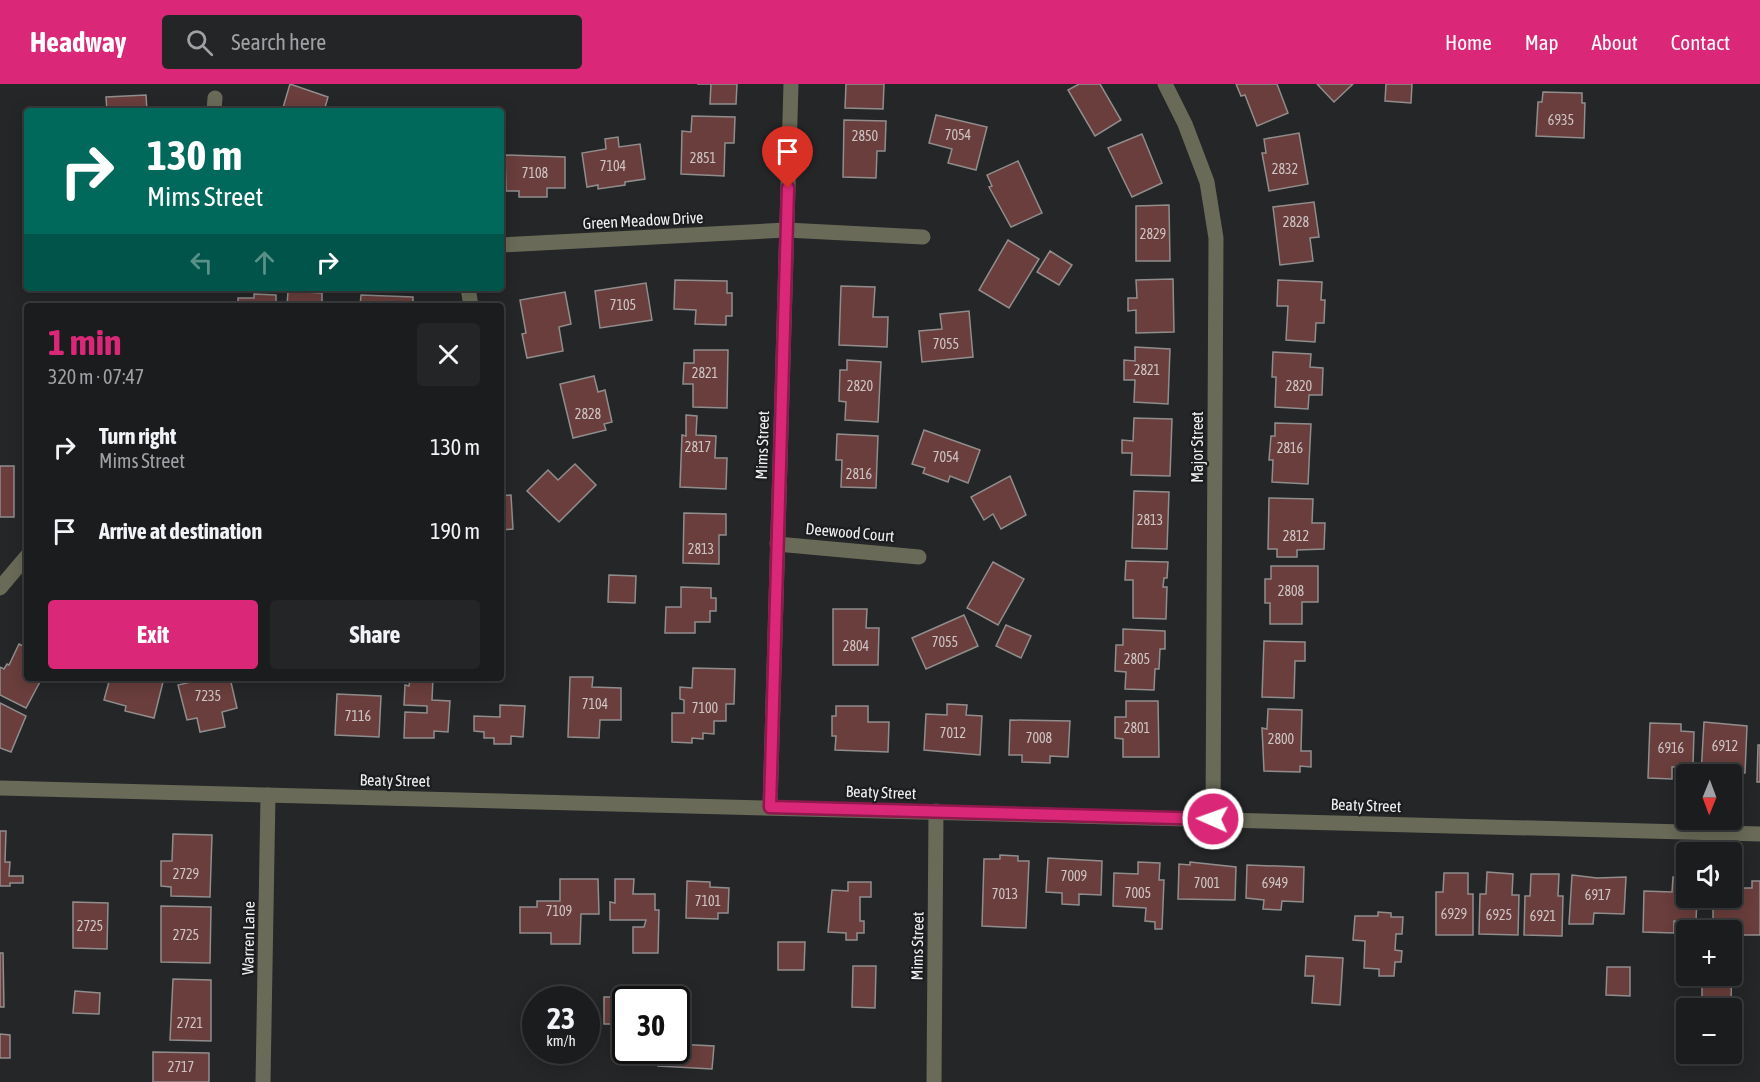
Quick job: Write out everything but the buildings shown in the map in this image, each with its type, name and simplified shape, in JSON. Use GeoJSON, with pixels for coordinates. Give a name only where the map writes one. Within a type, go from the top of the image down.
{"type":"FeatureCollection","features":[{"type":"Feature","properties":{"kind":"street","name":"Mims Street"},"geometry":{"type":"LineString","coordinates":[[770,807],[791,84]]}},
{"type":"Feature","properties":{"kind":"street","name":"Major Street"},"geometry":{"type":"LineString","coordinates":[[1165,84],[1185,124],[1207,182],[1216,238],[1213,819]]}},
{"type":"Feature","properties":{"kind":"street","name":"Green Meadow Drive"},"geometry":{"type":"LineString","coordinates":[[504,245],[786,230],[923,237]]}},
{"type":"Feature","properties":{"kind":"street","name":"Deewood Court"},"geometry":{"type":"LineString","coordinates":[[777,544],[919,557]]}},
{"type":"Feature","properties":{"kind":"street"},"geometry":{"type":"LineString","coordinates":[[0,588],[24,560]]}},
{"type":"Feature","properties":{"kind":"street","name":"Beaty Street"},"geometry":{"type":"LineString","coordinates":[[0,788],[1760,834]]}},
{"type":"Feature","properties":{"kind":"street","name":"Warren Lane"},"geometry":{"type":"LineString","coordinates":[[263,1082],[268,795]]}},
{"type":"Feature","properties":{"kind":"street","name":"Mims Street"},"geometry":{"type":"LineString","coordinates":[[934,1082],[936,811]]}},
{"type":"Feature","properties":{"kind":"route"},"geometry":{"type":"LineString","coordinates":[[788,188],[770,807],[1213,819]]}}]}
